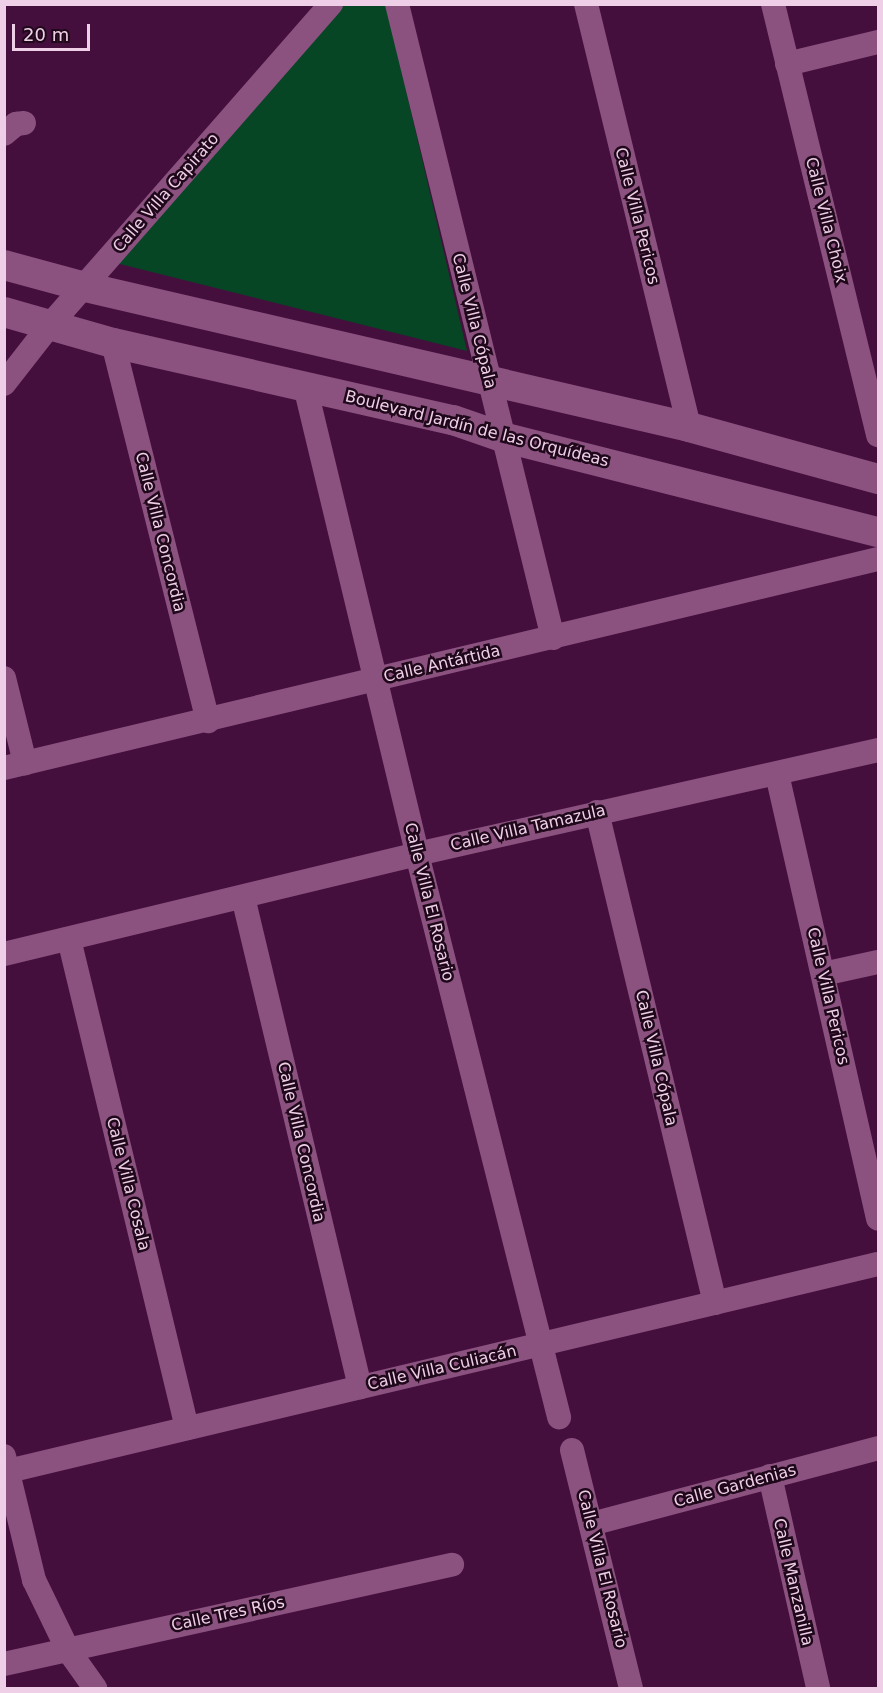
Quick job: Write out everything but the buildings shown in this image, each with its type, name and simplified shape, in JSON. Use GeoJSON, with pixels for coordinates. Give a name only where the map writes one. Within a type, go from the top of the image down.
{"type":"FeatureCollection","features":[{"type":"Feature","properties":{"kind":"street","name":"Calle Villa Capirato"},"geometry":{"type":"LineString","coordinates":[[4,384],[50,325],[331,4]]}},
{"type":"Feature","properties":{"kind":"street","name":"Calle Villa Cópala"},"geometry":{"type":"LineString","coordinates":[[397,4],[502,437],[554,638]]}},
{"type":"Feature","properties":{"kind":"street","name":"Calle Villa Pericos"},"geometry":{"type":"LineString","coordinates":[[586,4],[689,427]]}},
{"type":"Feature","properties":{"kind":"street","name":"Calle Villa Choix"},"geometry":{"type":"LineString","coordinates":[[773,4],[879,435]]}},
{"type":"Feature","properties":{"kind":"street"},"geometry":{"type":"LineString","coordinates":[[788,64],[879,42]]}},
{"type":"Feature","properties":{"kind":"street"},"geometry":{"type":"LineString","coordinates":[[4,265],[85,287],[689,427],[879,479]]}},
{"type":"Feature","properties":{"kind":"street","name":"Boulevard Jardín de las Orquídeas"},"geometry":{"type":"LineString","coordinates":[[4,312],[113,343],[453,420],[502,437],[879,532]]}},
{"type":"Feature","properties":{"kind":"street","name":"Calle Villa Concordia"},"geometry":{"type":"LineString","coordinates":[[113,343],[208,721]]}},
{"type":"Feature","properties":{"kind":"street","name":"Calle Villa El Rosario"},"geometry":{"type":"LineString","coordinates":[[305,386],[417,854],[559,1417]]}},
{"type":"Feature","properties":{"kind":"street","name":"Calle Antártida"},"geometry":{"type":"LineString","coordinates":[[15,765],[208,721],[879,559]]}},
{"type":"Feature","properties":{"kind":"street"},"geometry":{"type":"LineString","coordinates":[[4,678],[15,765]]}},
{"type":"Feature","properties":{"kind":"street","name":"Calle Villa Tamazula"},"geometry":{"type":"LineString","coordinates":[[4,954],[597,812],[879,750]]}},
{"type":"Feature","properties":{"kind":"street","name":"Calle Villa Pericos"},"geometry":{"type":"LineString","coordinates":[[777,774],[879,1219]]}},
{"type":"Feature","properties":{"kind":"street","name":"Calle Villa Cópala"},"geometry":{"type":"LineString","coordinates":[[597,812],[715,1303]]}},
{"type":"Feature","properties":{"kind":"street","name":"Calle Villa Concordia"},"geometry":{"type":"LineString","coordinates":[[243,897],[360,1387]]}},
{"type":"Feature","properties":{"kind":"street","name":"Calle Villa Cosala"},"geometry":{"type":"LineString","coordinates":[[69,939],[188,1428]]}},
{"type":"Feature","properties":{"kind":"street"},"geometry":{"type":"LineString","coordinates":[[823,974],[879,962]]}},
{"type":"Feature","properties":{"kind":"street","name":"Calle Villa Culiacán"},"geometry":{"type":"LineString","coordinates":[[6,1466],[188,1428],[879,1264]]}},
{"type":"Feature","properties":{"kind":"street","name":"Calle Gardenias"},"geometry":{"type":"LineString","coordinates":[[591,1524],[879,1448]]}},
{"type":"Feature","properties":{"kind":"street","name":"Calle Villa El Rosario"},"geometry":{"type":"LineString","coordinates":[[572,1450],[631,1689]]}},
{"type":"Feature","properties":{"kind":"street"},"geometry":{"type":"LineString","coordinates":[[6,1466],[34,1580],[68,1650],[95,1689]]}},
{"type":"Feature","properties":{"kind":"street","name":"Calle Manzanilla"},"geometry":{"type":"LineString","coordinates":[[770,1476],[818,1689]]}},
{"type":"Feature","properties":{"kind":"street","name":"Calle Tres Ríos"},"geometry":{"type":"LineString","coordinates":[[4,1664],[452,1564]]}},
{"type":"Feature","properties":{"kind":"green space"},"geometry":{"type":"Polygon","coordinates":[[[337,5],[386,5],[467,351],[116,263],[337,5]]]}}]}
